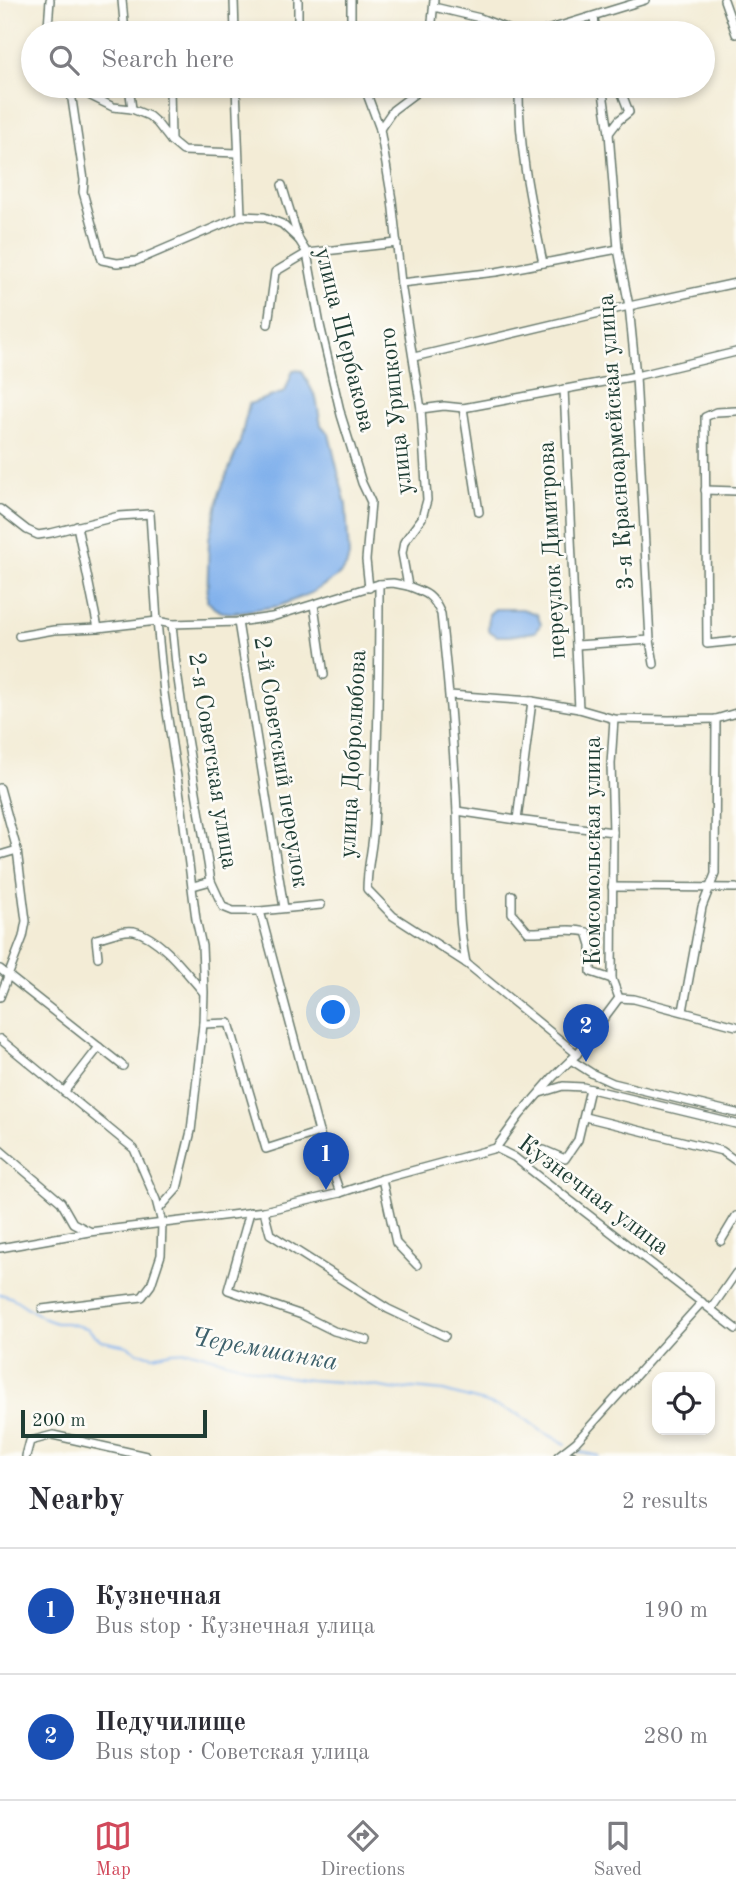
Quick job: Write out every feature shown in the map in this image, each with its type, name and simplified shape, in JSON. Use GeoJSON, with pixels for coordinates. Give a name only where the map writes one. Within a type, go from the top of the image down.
{"type":"FeatureCollection","features":[{"type":"Feature","properties":{"kind":"street"},"geometry":{"type":"LineString","coordinates":[[48,21],[50,0]]}},
{"type":"Feature","properties":{"kind":"street"},"geometry":{"type":"LineString","coordinates":[[122,0],[124,21]]}},
{"type":"Feature","properties":{"kind":"street"},"geometry":{"type":"LineString","coordinates":[[234,0],[235,21]]}},
{"type":"Feature","properties":{"kind":"street"},"geometry":{"type":"LineString","coordinates":[[298,0],[298,21]]}},
{"type":"Feature","properties":{"kind":"street"},"geometry":{"type":"LineString","coordinates":[[351,0],[351,21]]}},
{"type":"Feature","properties":{"kind":"street"},"geometry":{"type":"LineString","coordinates":[[580,21],[645,0]]}},
{"type":"Feature","properties":{"kind":"street"},"geometry":{"type":"LineString","coordinates":[[724,0],[736,34]]}},
{"type":"Feature","properties":{"kind":"street"},"geometry":{"type":"LineString","coordinates":[[434,4],[488,21]]}},
{"type":"Feature","properties":{"kind":"street"},"geometry":{"type":"LineString","coordinates":[[594,17],[594,21]]}},
{"type":"Feature","properties":{"kind":"street"},"geometry":{"type":"LineString","coordinates":[[72,98],[85,180],[83,192],[102,260],[117,263],[136,261],[241,216],[264,217],[282,225],[299,240]]}},
{"type":"Feature","properties":{"kind":"street"},"geometry":{"type":"LineString","coordinates":[[95,98],[113,107],[131,109],[149,116],[183,152],[238,153]]}},
{"type":"Feature","properties":{"kind":"street"},"geometry":{"type":"LineString","coordinates":[[130,98],[131,109]]}},
{"type":"Feature","properties":{"kind":"street"},"geometry":{"type":"LineString","coordinates":[[170,98],[171,141]]}},
{"type":"Feature","properties":{"kind":"street"},"geometry":{"type":"LineString","coordinates":[[236,98],[241,216]]}},
{"type":"Feature","properties":{"kind":"street","name":"улица Урицкого"},"geometry":{"type":"LineString","coordinates":[[368,98],[380,129],[392,200],[401,283],[421,409],[427,500],[422,518],[404,542],[402,552],[408,586]]}},
{"type":"Feature","properties":{"kind":"street"},"geometry":{"type":"LineString","coordinates":[[380,129],[393,110],[409,98]]}},
{"type":"Feature","properties":{"kind":"street"},"geometry":{"type":"LineString","coordinates":[[519,98],[524,165],[543,263]]}},
{"type":"Feature","properties":{"kind":"street","name":"3-я Красноармейская улица"},"geometry":{"type":"LineString","coordinates":[[604,98],[618,249],[629,306],[636,376],[650,640],[654,664]]}},
{"type":"Feature","properties":{"kind":"street"},"geometry":{"type":"LineString","coordinates":[[609,133],[629,112],[624,98]]}},
{"type":"Feature","properties":{"kind":"street","name":"улица Щербакова"},"geometry":{"type":"LineString","coordinates":[[282,185],[299,240],[307,253],[341,415],[362,483],[371,502],[366,560],[369,588]]}},
{"type":"Feature","properties":{"kind":"street"},"geometry":{"type":"LineString","coordinates":[[268,324],[275,272],[307,253],[397,243]]}},
{"type":"Feature","properties":{"kind":"street"},"geometry":{"type":"LineString","coordinates":[[401,283],[496,272],[618,249]]}},
{"type":"Feature","properties":{"kind":"street"},"geometry":{"type":"LineString","coordinates":[[414,357],[736,283]]}},
{"type":"Feature","properties":{"kind":"street"},"geometry":{"type":"LineString","coordinates":[[421,409],[444,406],[463,408],[636,376],[736,352]]}},
{"type":"Feature","properties":{"kind":"street","name":"переулок Димитрова"},"geometry":{"type":"LineString","coordinates":[[564,389],[579,709]]}},
{"type":"Feature","properties":{"kind":"street"},"geometry":{"type":"LineString","coordinates":[[463,408],[479,512]]}},
{"type":"Feature","properties":{"kind":"street"},"geometry":{"type":"LineString","coordinates":[[736,411],[716,412],[705,417],[708,644],[736,641]]}},
{"type":"Feature","properties":{"kind":"street"},"geometry":{"type":"LineString","coordinates":[[705,490],[736,491]]}},
{"type":"Feature","properties":{"kind":"street"},"geometry":{"type":"LineString","coordinates":[[0,509],[38,535],[119,516],[150,514],[164,692],[202,946],[204,992],[191,1131],[177,1189],[159,1209]]}},
{"type":"Feature","properties":{"kind":"street"},"geometry":{"type":"LineString","coordinates":[[77,526],[98,628]]}},
{"type":"Feature","properties":{"kind":"street"},"geometry":{"type":"LineString","coordinates":[[19,636],[157,621],[172,624],[238,622],[272,617],[379,584],[408,586],[428,594],[436,601],[441,614],[450,695],[459,898],[466,963]]}},
{"type":"Feature","properties":{"kind":"street","name":"улица Добролюбова"},"geometry":{"type":"LineString","coordinates":[[379,584],[375,797],[367,889],[393,916],[466,963],[593,1074],[613,1083],[736,1113]]}},
{"type":"Feature","properties":{"kind":"street"},"geometry":{"type":"LineString","coordinates":[[314,605],[324,675]]}},
{"type":"Feature","properties":{"kind":"street","name":"2-й Советский переулок"},"geometry":{"type":"LineString","coordinates":[[238,622],[284,908]]}},
{"type":"Feature","properties":{"kind":"street","name":"2-я Советская улица"},"geometry":{"type":"LineString","coordinates":[[172,624],[184,721],[211,881],[223,907],[233,911],[260,911]]}},
{"type":"Feature","properties":{"kind":"street"},"geometry":{"type":"LineString","coordinates":[[577,645],[650,640]]}},
{"type":"Feature","properties":{"kind":"street"},"geometry":{"type":"LineString","coordinates":[[450,695],[532,702],[579,709],[614,719],[716,719],[736,713]]}},
{"type":"Feature","properties":{"kind":"street"},"geometry":{"type":"LineString","coordinates":[[517,820],[532,702]]}},
{"type":"Feature","properties":{"kind":"street","name":"Комсомольская улица"},"geometry":{"type":"LineString","coordinates":[[496,1148],[539,1093],[574,1058],[619,998],[612,979],[611,764],[614,719]]}},
{"type":"Feature","properties":{"kind":"street"},"geometry":{"type":"LineString","coordinates":[[683,1011],[702,907],[715,874],[716,719]]}},
{"type":"Feature","properties":{"kind":"street"},"geometry":{"type":"LineString","coordinates":[[0,788],[17,850],[26,921],[23,937],[0,997]]}},
{"type":"Feature","properties":{"kind":"street"},"geometry":{"type":"LineString","coordinates":[[457,811],[613,832]]}},
{"type":"Feature","properties":{"kind":"street"},"geometry":{"type":"LineString","coordinates":[[0,855],[17,850]]}},
{"type":"Feature","properties":{"kind":"street"},"geometry":{"type":"LineString","coordinates":[[193,886],[211,881]]}},
{"type":"Feature","properties":{"kind":"street"},"geometry":{"type":"LineString","coordinates":[[612,887],[736,888]]}},
{"type":"Feature","properties":{"kind":"street"},"geometry":{"type":"LineString","coordinates":[[512,895],[512,913],[528,932],[555,929],[587,932],[591,945],[592,972],[612,979]]}},
{"type":"Feature","properties":{"kind":"street"},"geometry":{"type":"LineString","coordinates":[[321,905],[260,911],[319,1132],[340,1193]]}},
{"type":"Feature","properties":{"kind":"street"},"geometry":{"type":"LineString","coordinates":[[98,957],[96,939],[134,931],[151,938],[204,992]]}},
{"type":"Feature","properties":{"kind":"street"},"geometry":{"type":"LineString","coordinates":[[0,969],[123,1066]]}},
{"type":"Feature","properties":{"kind":"street"},"geometry":{"type":"LineString","coordinates":[[619,998],[634,999],[736,1026]]}},
{"type":"Feature","properties":{"kind":"street"},"geometry":{"type":"LineString","coordinates":[[203,1024],[229,1023],[266,1149],[319,1132]]}},
{"type":"Feature","properties":{"kind":"street"},"geometry":{"type":"LineString","coordinates":[[0,1039],[134,1149],[159,1209],[162,1223],[161,1255],[151,1285],[142,1297],[42,1309]]}},
{"type":"Feature","properties":{"kind":"street"},"geometry":{"type":"LineString","coordinates":[[64,1092],[99,1047]]}},
{"type":"Feature","properties":{"kind":"street"},"geometry":{"type":"LineString","coordinates":[[539,1093],[563,1086],[590,1089],[736,1124]]}},
{"type":"Feature","properties":{"kind":"street"},"geometry":{"type":"LineString","coordinates":[[525,1166],[544,1150],[565,1159],[578,1140],[590,1089]]}},
{"type":"Feature","properties":{"kind":"street"},"geometry":{"type":"LineString","coordinates":[[585,1117],[722,1151],[736,1161]]}},
{"type":"Feature","properties":{"kind":"street","name":"Кузнечная улица"},"geometry":{"type":"LineString","coordinates":[[0,1248],[89,1232],[264,1211],[340,1193],[496,1148],[514,1157],[736,1329]]}},
{"type":"Feature","properties":{"kind":"street"},"geometry":{"type":"LineString","coordinates":[[0,1150],[61,1202],[74,1223],[89,1232]]}},
{"type":"Feature","properties":{"kind":"street"},"geometry":{"type":"LineString","coordinates":[[382,1179],[397,1244],[418,1265]]}},
{"type":"Feature","properties":{"kind":"street"},"geometry":{"type":"LineString","coordinates":[[264,1211],[270,1234],[388,1309],[444,1336]]}},
{"type":"Feature","properties":{"kind":"street"},"geometry":{"type":"LineString","coordinates":[[250,1212],[228,1290],[302,1315],[334,1331],[367,1340]]}},
{"type":"Feature","properties":{"kind":"street"},"geometry":{"type":"LineString","coordinates":[[720,1241],[736,1216]]}},
{"type":"Feature","properties":{"kind":"street"},"geometry":{"type":"LineString","coordinates":[[710,1309],[736,1273]]}},
{"type":"Feature","properties":{"kind":"street"},"geometry":{"type":"LineString","coordinates":[[560,1455],[576,1442],[702,1303]]}},
{"type":"Feature","properties":{"kind":"street"},"geometry":{"type":"LineString","coordinates":[[26,1456],[30,1441],[53,1435],[146,1456]]}},
{"type":"Feature","properties":{"kind":"street"},"geometry":{"type":"LineString","coordinates":[[560,1455],[573,1456]]}},
{"type":"Feature","properties":{"kind":"water"},"geometry":{"type":"Polygon","coordinates":[[[293,370],[302,371],[316,398],[321,425],[329,434],[346,505],[349,556],[346,567],[337,577],[311,593],[279,606],[222,612],[207,600],[209,539],[219,494],[240,442],[249,404],[285,392],[293,370]]]}},
{"type":"Feature","properties":{"kind":"water"},"geometry":{"type":"Polygon","coordinates":[[[495,609],[522,609],[537,614],[541,624],[535,632],[497,636],[488,630],[489,614],[495,609]]]}},
{"type":"Feature","properties":{"kind":"waterway","name":"Черемшанка"},"geometry":{"type":"LineString","coordinates":[[0,1294],[13,1298],[43,1318],[87,1328],[102,1341],[127,1346],[137,1352],[153,1356],[191,1351],[275,1375],[399,1390],[413,1388],[443,1391],[520,1415],[543,1432],[566,1444]]}},
{"type":"Feature","properties":{"kind":"waterway","name":"Черемшанка"},"geometry":{"type":"LineString","coordinates":[[579,1452],[599,1456]]}},
{"type":"Feature","properties":{"kind":"place","name":"Педучилище"},"geometry":{"type":"Point","coordinates":[586,1062]}},
{"type":"Feature","properties":{"kind":"place","name":"Кузнечная"},"geometry":{"type":"Point","coordinates":[326,1190]}}]}
